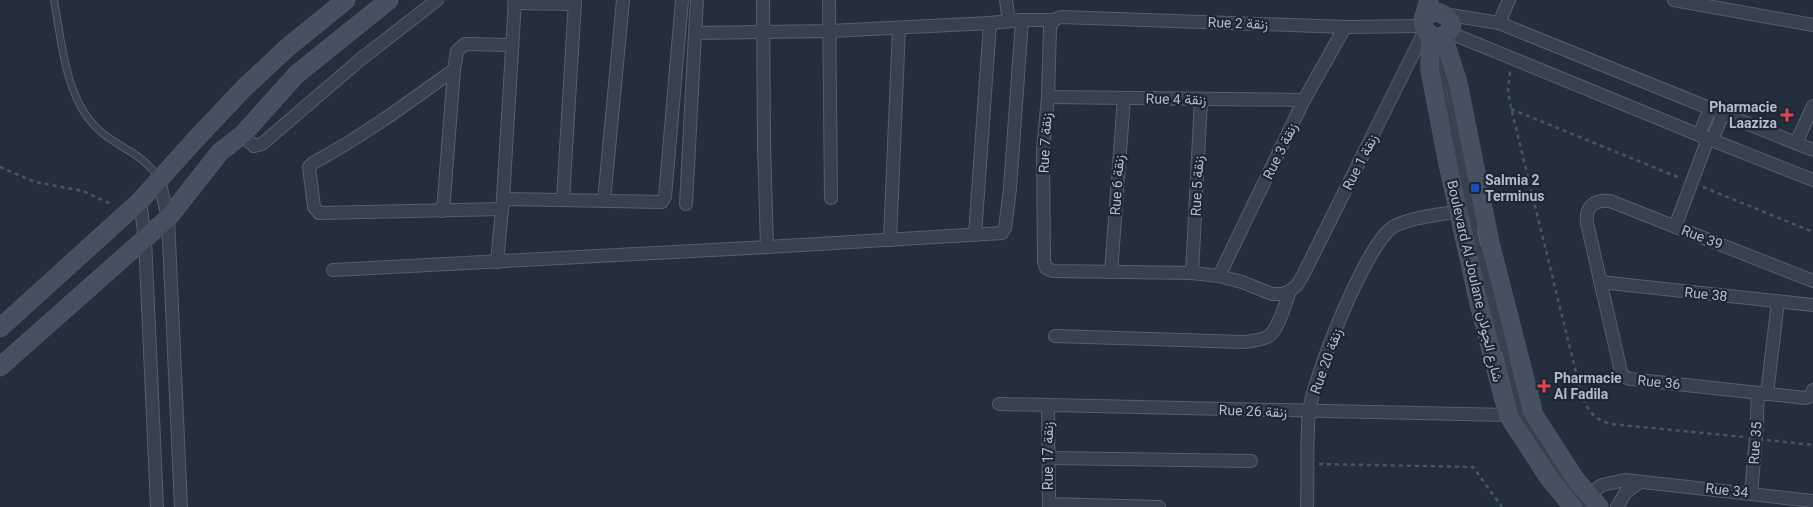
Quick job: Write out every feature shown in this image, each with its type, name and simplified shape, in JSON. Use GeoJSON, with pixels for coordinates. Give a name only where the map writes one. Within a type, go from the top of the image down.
{"type":"FeatureCollection","features":[{"type":"Feature","properties":{"kind":"street"},"geometry":{"type":"LineString","coordinates":[[0,328],[140,201],[244,88],[288,47],[346,0]]}},
{"type":"Feature","properties":{"kind":"street"},"geometry":{"type":"LineString","coordinates":[[0,367],[168,218],[220,152],[242,135],[297,74],[388,0]]}},
{"type":"Feature","properties":{"kind":"street"},"geometry":{"type":"LineString","coordinates":[[242,135],[254,146],[262,144],[361,58],[437,0]]}},
{"type":"Feature","properties":{"kind":"street"},"geometry":{"type":"LineString","coordinates":[[604,201],[624,0]]}},
{"type":"Feature","properties":{"kind":"street"},"geometry":{"type":"LineString","coordinates":[[454,70],[390,117],[309,167],[314,207],[319,213],[443,211],[563,200],[662,202],[665,197],[682,0]]}},
{"type":"Feature","properties":{"kind":"street"},"geometry":{"type":"LineString","coordinates":[[686,204],[696,0]]}},
{"type":"Feature","properties":{"kind":"street"},"geometry":{"type":"LineString","coordinates":[[763,0],[767,247]]}},
{"type":"Feature","properties":{"kind":"street"},"geometry":{"type":"LineString","coordinates":[[829,0],[832,198]]}},
{"type":"Feature","properties":{"kind":"street"},"geometry":{"type":"LineString","coordinates":[[1006,0],[1008,21]]}},
{"type":"Feature","properties":{"kind":"street"},"geometry":{"type":"LineString","coordinates":[[1499,23],[1509,0]]}},
{"type":"Feature","properties":{"kind":"street"},"geometry":{"type":"LineString","coordinates":[[1674,0],[1813,25]]}},
{"type":"Feature","properties":{"kind":"street"},"geometry":{"type":"LineString","coordinates":[[497,262],[503,204],[514,2],[575,2],[563,200]]}},
{"type":"Feature","properties":{"kind":"street","name":"Rue 2 زنقة"},"geometry":{"type":"LineString","coordinates":[[695,33],[899,28],[1022,20],[1054,20],[1061,17],[1345,27],[1436,23]]}},
{"type":"Feature","properties":{"kind":"street"},"geometry":{"type":"LineString","coordinates":[[333,270],[1002,233],[1005,228],[1010,189],[1022,20]]}},
{"type":"Feature","properties":{"kind":"street","name":"Rue 7 زنقة"},"geometry":{"type":"LineString","coordinates":[[1054,20],[1050,28],[1048,97],[1043,150],[1044,262],[1046,268],[1053,271],[1111,272]]}},
{"type":"Feature","properties":{"kind":"street"},"geometry":{"type":"LineString","coordinates":[[975,235],[990,23]]}},
{"type":"Feature","properties":{"kind":"street"},"geometry":{"type":"LineString","coordinates":[[1436,23],[1499,23],[1813,150]]}},
{"type":"Feature","properties":{"kind":"street"},"geometry":{"type":"LineString","coordinates":[[1436,23],[1707,138],[1813,180]]}},
{"type":"Feature","properties":{"kind":"street","name":"Boulevard Al Joulane شارع الجولان"},"geometry":{"type":"LineString","coordinates":[[1436,23],[1430,70],[1448,164],[1479,303],[1508,415],[1549,478],[1573,507]]}},
{"type":"Feature","properties":{"kind":"street","name":"Boulevard Al Joulane شارع الجولان"},"geometry":{"type":"LineString","coordinates":[[1436,23],[1458,83],[1490,243],[1534,415],[1589,504]]}},
{"type":"Feature","properties":{"kind":"street","name":"Rue 1 زنقة"},"geometry":{"type":"LineString","coordinates":[[1055,336],[1244,342],[1268,337],[1277,327],[1290,291],[1297,285],[1303,274],[1436,23]]}},
{"type":"Feature","properties":{"kind":"street","name":"Rue 3 زنقة"},"geometry":{"type":"LineString","coordinates":[[1219,276],[1304,100],[1345,27]]}},
{"type":"Feature","properties":{"kind":"street"},"geometry":{"type":"LineString","coordinates":[[890,240],[899,28]]}},
{"type":"Feature","properties":{"kind":"street"},"geometry":{"type":"LineString","coordinates":[[443,211],[457,51],[466,44],[512,45]]}},
{"type":"Feature","properties":{"kind":"street","name":"Rue 4 زنقة"},"geometry":{"type":"LineString","coordinates":[[1048,97],[1304,100]]}},
{"type":"Feature","properties":{"kind":"street","name":"Rue 6 زنقة"},"geometry":{"type":"LineString","coordinates":[[1111,272],[1124,98]]}},
{"type":"Feature","properties":{"kind":"street","name":"Rue 5 زنقة"},"geometry":{"type":"LineString","coordinates":[[1192,273],[1201,99]]}},
{"type":"Feature","properties":{"kind":"street"},"geometry":{"type":"LineString","coordinates":[[1796,143],[1813,106]]}},
{"type":"Feature","properties":{"kind":"street"},"geometry":{"type":"LineString","coordinates":[[1674,227],[1692,183],[1717,111]]}},
{"type":"Feature","properties":{"kind":"street"},"geometry":{"type":"LineString","coordinates":[[160,180],[168,218],[181,507]]}},
{"type":"Feature","properties":{"kind":"street"},"geometry":{"type":"LineString","coordinates":[[140,201],[145,239],[157,507]]}},
{"type":"Feature","properties":{"kind":"street","name":"Rue 39"},"geometry":{"type":"LineString","coordinates":[[1591,206],[1600,201],[1610,201],[1813,281]]}},
{"type":"Feature","properties":{"kind":"street","name":"Rue 36"},"geometry":{"type":"LineString","coordinates":[[1591,206],[1587,212],[1586,223],[1622,376],[1630,379],[1805,398],[1812,394]]}},
{"type":"Feature","properties":{"kind":"street","name":"Rue 20 زنقة"},"geometry":{"type":"LineString","coordinates":[[1307,507],[1309,412],[1320,368],[1372,252],[1391,228],[1408,221],[1459,211]]}},
{"type":"Feature","properties":{"kind":"street"},"geometry":{"type":"LineString","coordinates":[[1111,272],[1192,273],[1219,276],[1242,282],[1272,294],[1282,294],[1290,291]]}},
{"type":"Feature","properties":{"kind":"street","name":"Rue 38"},"geometry":{"type":"LineString","coordinates":[[1600,282],[1813,305]]}},
{"type":"Feature","properties":{"kind":"street","name":"Rue 35"},"geometry":{"type":"LineString","coordinates":[[1751,493],[1756,438],[1778,301]]}},
{"type":"Feature","properties":{"kind":"street","name":"Rue 26 زنقة"},"geometry":{"type":"LineString","coordinates":[[999,404],[1508,415]]}},
{"type":"Feature","properties":{"kind":"street","name":"Rue 17 زنقة"},"geometry":{"type":"LineString","coordinates":[[1048,405],[1049,505]]}},
{"type":"Feature","properties":{"kind":"street"},"geometry":{"type":"LineString","coordinates":[[1049,458],[1251,461]]}},
{"type":"Feature","properties":{"kind":"street","name":"Rue 34"},"geometry":{"type":"LineString","coordinates":[[1589,504],[1602,485],[1625,480],[1813,501]]}},
{"type":"Feature","properties":{"kind":"street"},"geometry":{"type":"LineString","coordinates":[[1617,507],[1626,492],[1640,482]]}},
{"type":"Feature","properties":{"kind":"street"},"geometry":{"type":"LineString","coordinates":[[1049,505],[1159,507]]}},
{"type":"Feature","properties":{"kind":"lane"},"geometry":{"type":"LineString","coordinates":[[54,0],[68,72],[76,97],[99,130],[112,141],[142,159],[160,180]]}},
{"type":"Feature","properties":{"kind":"path"},"geometry":{"type":"LineString","coordinates":[[1511,108],[1813,232]]}},
{"type":"Feature","properties":{"kind":"path"},"geometry":{"type":"LineString","coordinates":[[0,167],[35,182],[83,191],[111,204],[125,215]]}},
{"type":"Feature","properties":{"kind":"path"},"geometry":{"type":"LineString","coordinates":[[1308,464],[1473,467],[1502,507]]}},
{"type":"Feature","properties":{"kind":"place","name":"Pharmacie Laaziza"},"geometry":{"type":"Point","coordinates":[1787,115]}},
{"type":"Feature","properties":{"kind":"place","name":"Salmia 2 Terminus"},"geometry":{"type":"Point","coordinates":[1475,188]}},
{"type":"Feature","properties":{"kind":"place","name":"Pharmacie Al Fadila"},"geometry":{"type":"Point","coordinates":[1544,386]}}]}
